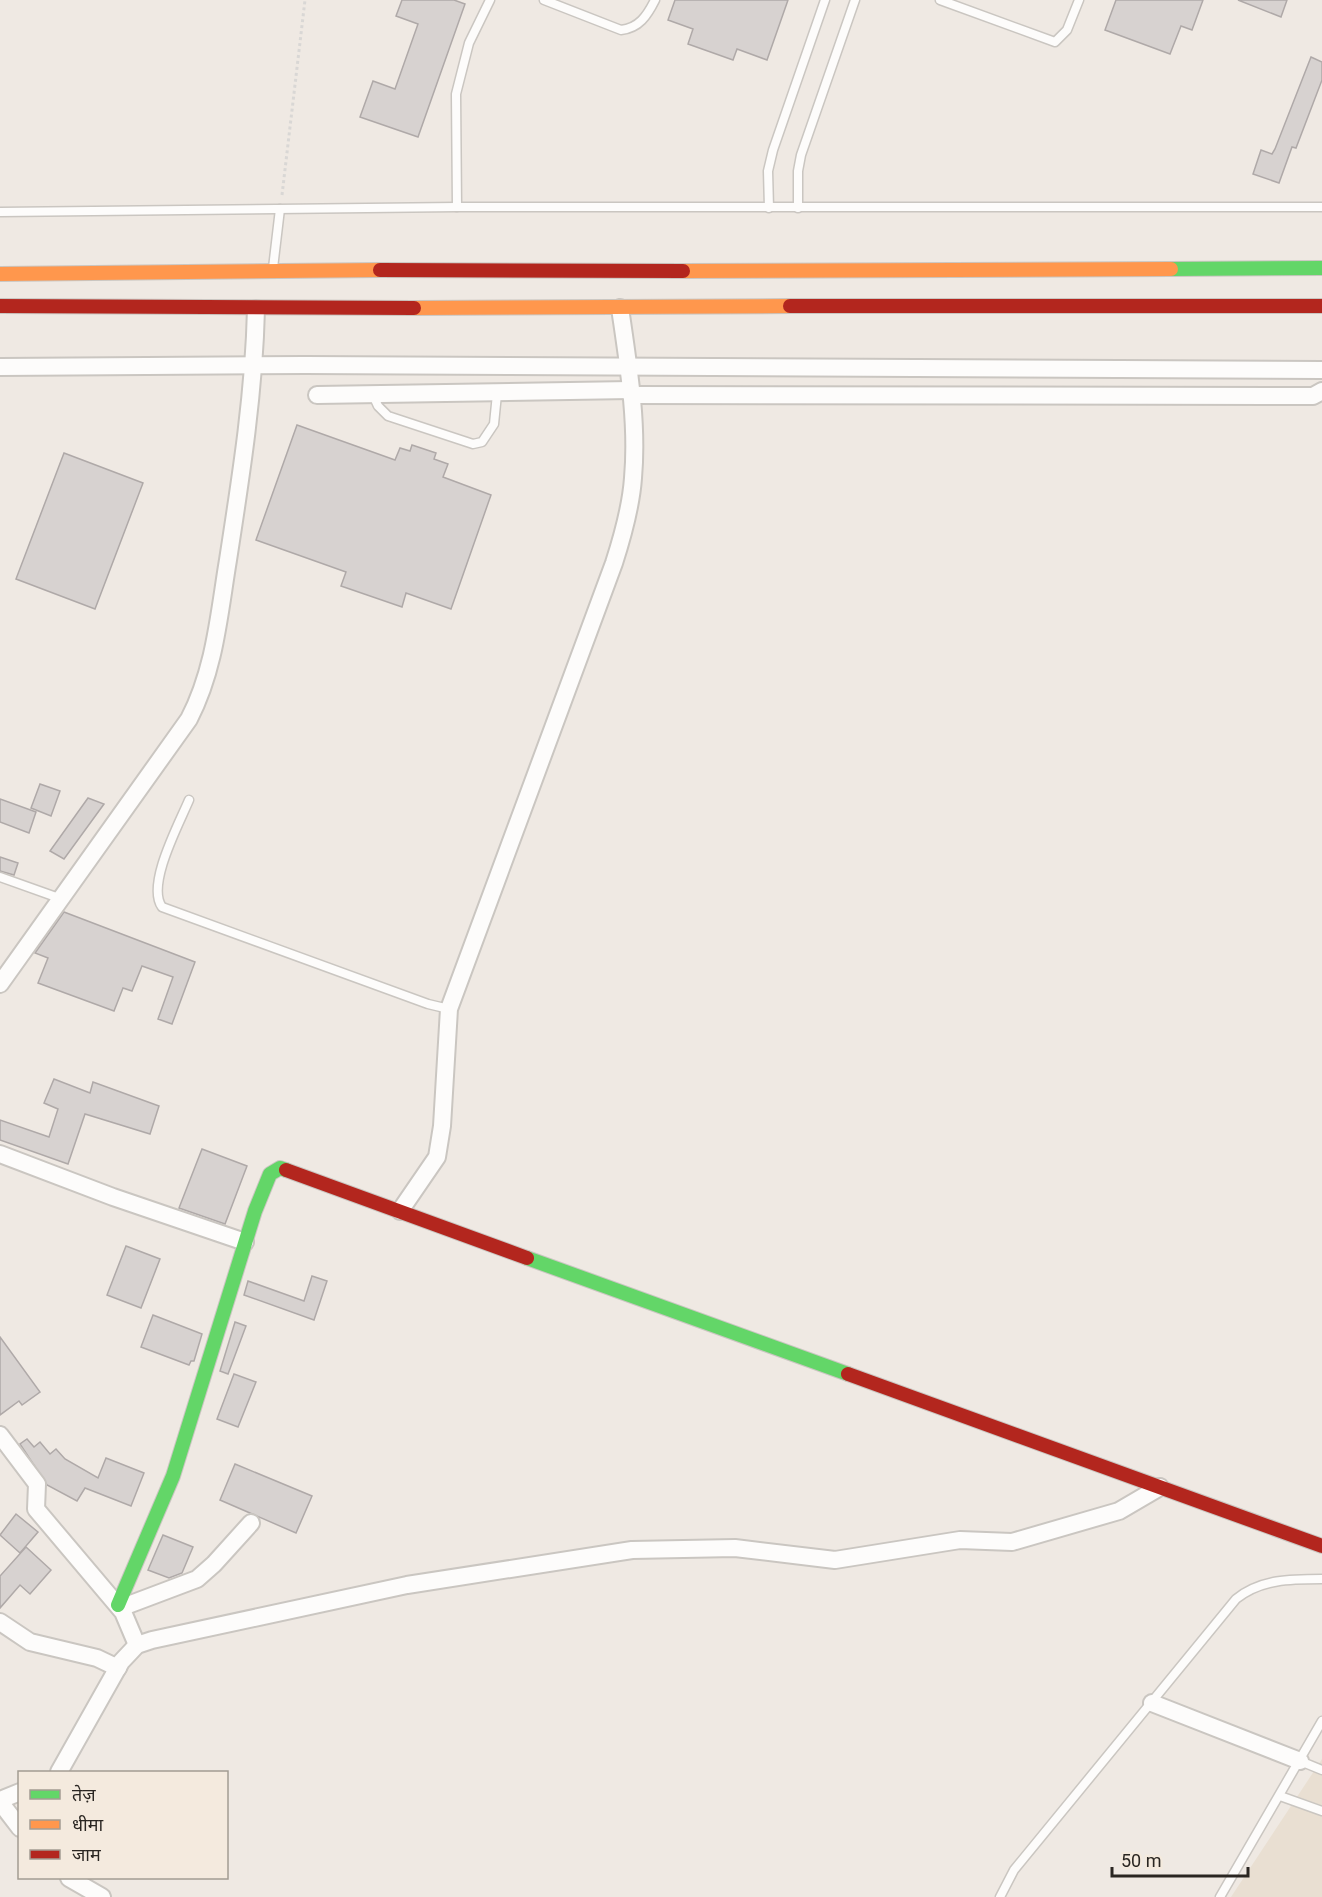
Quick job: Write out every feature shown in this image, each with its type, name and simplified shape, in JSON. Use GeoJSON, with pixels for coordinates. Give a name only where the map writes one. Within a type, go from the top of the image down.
{"type":"FeatureCollection","features":[{"type":"Feature","properties":{"kind":"street"},"geometry":{"type":"LineString","coordinates":[[0,274],[273,270],[908,272],[1322,268]]}},
{"type":"Feature","properties":{"kind":"street"},"geometry":{"type":"LineString","coordinates":[[0,306],[256,309],[1098,304],[1322,306]]}},
{"type":"Feature","properties":{"kind":"street"},"geometry":{"type":"LineString","coordinates":[[400,1210],[432,1168],[439,1147],[449,1009],[623,532],[633,477],[629,366],[620,308]]}},
{"type":"Feature","properties":{"kind":"street"},"geometry":{"type":"LineString","coordinates":[[0,984],[59,898],[189,719],[207,680],[235,516],[255,365],[256,309]]}},
{"type":"Feature","properties":{"kind":"street"},"geometry":{"type":"LineString","coordinates":[[0,367],[255,365],[1322,370]]}},
{"type":"Feature","properties":{"kind":"street"},"geometry":{"type":"LineString","coordinates":[[317,395],[631,393],[1312,396],[1322,392]]}},
{"type":"Feature","properties":{"kind":"street"},"geometry":{"type":"LineString","coordinates":[[0,1154],[113,1197],[245,1242]]}},
{"type":"Feature","properties":{"kind":"street"},"geometry":{"type":"LineString","coordinates":[[119,1607],[171,1484],[245,1242],[266,1182],[276,1168],[400,1210],[1322,1546]]}},
{"type":"Feature","properties":{"kind":"street"},"geometry":{"type":"LineString","coordinates":[[0,1435],[37,1484],[35,1503],[39,1514],[119,1607],[137,1645]]}},
{"type":"Feature","properties":{"kind":"street"},"geometry":{"type":"LineString","coordinates":[[60,1771],[118,1668],[137,1645],[248,1618],[407,1585],[632,1550],[735,1548],[836,1560],[960,1540],[1012,1542],[1119,1511],[1160,1487]]}},
{"type":"Feature","properties":{"kind":"street"},"geometry":{"type":"LineString","coordinates":[[119,1607],[196,1579],[214,1564],[251,1523]]}},
{"type":"Feature","properties":{"kind":"street"},"geometry":{"type":"LineString","coordinates":[[0,1622],[30,1642],[97,1658],[118,1668]]}},
{"type":"Feature","properties":{"kind":"street"},"geometry":{"type":"LineString","coordinates":[[1152,1703],[1300,1761]]}},
{"type":"Feature","properties":{"kind":"street"},"geometry":{"type":"LineString","coordinates":[[18,1793],[0,1801],[18,1825]]}},
{"type":"Feature","properties":{"kind":"street"},"geometry":{"type":"LineString","coordinates":[[71,1879],[102,1897]]}},
{"type":"Feature","properties":{"kind":"lane"},"geometry":{"type":"LineString","coordinates":[[457,207],[456,94],[469,43],[490,0]]}},
{"type":"Feature","properties":{"kind":"lane"},"geometry":{"type":"LineString","coordinates":[[544,0],[621,30],[632,28],[641,22],[655,0]]}},
{"type":"Feature","properties":{"kind":"lane"},"geometry":{"type":"LineString","coordinates":[[769,208],[768,171],[772,150],[825,0]]}},
{"type":"Feature","properties":{"kind":"lane"},"geometry":{"type":"LineString","coordinates":[[798,208],[798,171],[801,155],[855,0]]}},
{"type":"Feature","properties":{"kind":"lane"},"geometry":{"type":"LineString","coordinates":[[940,0],[1055,42],[1067,30],[1079,0]]}},
{"type":"Feature","properties":{"kind":"lane"},"geometry":{"type":"LineString","coordinates":[[0,213],[457,207],[798,208],[1304,205],[1322,207]]}},
{"type":"Feature","properties":{"kind":"lane"},"geometry":{"type":"LineString","coordinates":[[273,270],[280,209]]}},
{"type":"Feature","properties":{"kind":"lane"},"geometry":{"type":"LineString","coordinates":[[373,395],[378,406],[388,416],[473,444],[482,442],[494,424],[497,394]]}},
{"type":"Feature","properties":{"kind":"lane"},"geometry":{"type":"LineString","coordinates":[[189,800],[160,872],[156,895],[162,907],[428,1004],[449,1009]]}},
{"type":"Feature","properties":{"kind":"lane"},"geometry":{"type":"LineString","coordinates":[[0,877],[59,898]]}},
{"type":"Feature","properties":{"kind":"lane"},"geometry":{"type":"LineString","coordinates":[[1000,1897],[1014,1870],[1236,1599],[1247,1590],[1271,1582],[1322,1579]]}},
{"type":"Feature","properties":{"kind":"lane"},"geometry":{"type":"LineString","coordinates":[[1220,1897],[1322,1721]]}},
{"type":"Feature","properties":{"kind":"lane"},"geometry":{"type":"LineString","coordinates":[[1300,1761],[1322,1770]]}},
{"type":"Feature","properties":{"kind":"lane"},"geometry":{"type":"LineString","coordinates":[[1280,1796],[1322,1811]]}},
{"type":"Feature","properties":{"kind":"path"},"geometry":{"type":"LineString","coordinates":[[280,209],[305,0]]}},
{"type":"Feature","properties":{"kind":"shaded area"},"geometry":{"type":"Polygon","coordinates":[[[1322,1759],[1322,1897],[1231,1897],[1322,1759]]]}},
{"type":"Feature","properties":{"kind":"building"},"geometry":{"type":"Polygon","coordinates":[[[402,0],[454,0],[465,4],[418,137],[360,117],[373,81],[395,89],[418,24],[396,16],[402,0]]]}},
{"type":"Feature","properties":{"kind":"building"},"geometry":{"type":"Polygon","coordinates":[[[675,0],[788,0],[767,60],[737,49],[733,60],[688,44],[693,29],[668,20],[675,0]]]}},
{"type":"Feature","properties":{"kind":"building"},"geometry":{"type":"Polygon","coordinates":[[[1116,0],[1203,0],[1192,30],[1181,26],[1170,54],[1105,30],[1116,0]]]}},
{"type":"Feature","properties":{"kind":"building"},"geometry":{"type":"Polygon","coordinates":[[[1238,0],[1287,0],[1281,17],[1238,0]]]}},
{"type":"Feature","properties":{"kind":"building"},"geometry":{"type":"Polygon","coordinates":[[[1311,57],[1322,62],[1322,80],[1296,148],[1292,147],[1279,183],[1253,174],[1261,150],[1272,154],[1275,149],[1311,57]]]}},
{"type":"Feature","properties":{"kind":"building"},"geometry":{"type":"Polygon","coordinates":[[[297,425],[395,460],[400,448],[410,451],[412,445],[436,453],[434,459],[448,464],[443,477],[491,495],[451,609],[406,593],[402,607],[341,586],[346,572],[256,540],[297,425]]]}},
{"type":"Feature","properties":{"kind":"building"},"geometry":{"type":"Polygon","coordinates":[[[64,453],[143,483],[95,609],[16,579],[64,453]]]}},
{"type":"Feature","properties":{"kind":"building"},"geometry":{"type":"Polygon","coordinates":[[[40,784],[60,791],[51,816],[31,808],[40,784]]]}},
{"type":"Feature","properties":{"kind":"building"},"geometry":{"type":"Polygon","coordinates":[[[88,798],[104,804],[64,859],[50,851],[88,798]]]}},
{"type":"Feature","properties":{"kind":"building"},"geometry":{"type":"Polygon","coordinates":[[[0,799],[36,812],[29,833],[0,822],[0,799]]]}},
{"type":"Feature","properties":{"kind":"building"},"geometry":{"type":"Polygon","coordinates":[[[0,857],[18,863],[14,875],[0,871],[0,857]]]}},
{"type":"Feature","properties":{"kind":"building"},"geometry":{"type":"Polygon","coordinates":[[[64,912],[195,962],[172,1024],[158,1019],[173,977],[142,966],[132,991],[123,988],[114,1011],[38,983],[48,958],[35,953],[64,912]]]}},
{"type":"Feature","properties":{"kind":"building"},"geometry":{"type":"Polygon","coordinates":[[[54,1079],[90,1093],[93,1082],[159,1106],[150,1134],[85,1114],[68,1164],[0,1140],[0,1120],[49,1137],[58,1109],[44,1103],[54,1079]]]}},
{"type":"Feature","properties":{"kind":"building"},"geometry":{"type":"Polygon","coordinates":[[[202,1149],[247,1166],[225,1224],[179,1208],[202,1149]]]}},
{"type":"Feature","properties":{"kind":"building"},"geometry":{"type":"Polygon","coordinates":[[[126,1246],[160,1259],[141,1308],[107,1295],[126,1246]]]}},
{"type":"Feature","properties":{"kind":"building"},"geometry":{"type":"Polygon","coordinates":[[[312,1276],[327,1281],[314,1320],[244,1295],[248,1281],[304,1301],[312,1276]]]}},
{"type":"Feature","properties":{"kind":"building"},"geometry":{"type":"Polygon","coordinates":[[[153,1315],[202,1334],[194,1361],[191,1361],[189,1365],[141,1347],[153,1315]]]}},
{"type":"Feature","properties":{"kind":"building"},"geometry":{"type":"Polygon","coordinates":[[[235,1322],[246,1326],[228,1374],[220,1371],[235,1322]]]}},
{"type":"Feature","properties":{"kind":"building"},"geometry":{"type":"Polygon","coordinates":[[[0,1337],[40,1392],[22,1405],[19,1401],[0,1415],[0,1337]]]}},
{"type":"Feature","properties":{"kind":"building"},"geometry":{"type":"Polygon","coordinates":[[[234,1374],[256,1382],[238,1427],[217,1419],[234,1374]]]}},
{"type":"Feature","properties":{"kind":"building"},"geometry":{"type":"Polygon","coordinates":[[[27,1439],[34,1447],[40,1442],[50,1454],[56,1449],[65,1459],[98,1478],[106,1458],[144,1473],[131,1506],[85,1488],[77,1501],[47,1485],[20,1444],[27,1439]]]}},
{"type":"Feature","properties":{"kind":"building"},"geometry":{"type":"Polygon","coordinates":[[[235,1464],[312,1496],[296,1533],[220,1500],[235,1464]]]}},
{"type":"Feature","properties":{"kind":"building"},"geometry":{"type":"Polygon","coordinates":[[[16,1514],[38,1532],[20,1553],[0,1535],[16,1514]]]}},
{"type":"Feature","properties":{"kind":"building"},"geometry":{"type":"Polygon","coordinates":[[[163,1535],[193,1547],[182,1573],[169,1578],[148,1570],[163,1535]]]}},
{"type":"Feature","properties":{"kind":"building"},"geometry":{"type":"Polygon","coordinates":[[[26,1547],[51,1570],[30,1594],[20,1585],[0,1608],[0,1576],[26,1547]]]}},
{"type":"Feature","properties":{"kind":"traffic: fast"},"geometry":{"type":"LineString","coordinates":[[1171,269],[1322,268]]}},
{"type":"Feature","properties":{"kind":"traffic: fast"},"geometry":{"type":"LineString","coordinates":[[118,1605],[173,1476],[255,1211],[270,1174],[280,1168],[286,1170]]}},
{"type":"Feature","properties":{"kind":"traffic: fast"},"geometry":{"type":"LineString","coordinates":[[527,1258],[848,1374]]}},
{"type":"Feature","properties":{"kind":"traffic: slow"},"geometry":{"type":"LineString","coordinates":[[683,271],[1171,269]]}},
{"type":"Feature","properties":{"kind":"traffic: slow"},"geometry":{"type":"LineString","coordinates":[[0,274],[380,270]]}},
{"type":"Feature","properties":{"kind":"traffic: slow"},"geometry":{"type":"LineString","coordinates":[[414,308],[790,306]]}},
{"type":"Feature","properties":{"kind":"traffic: jam"},"geometry":{"type":"LineString","coordinates":[[380,270],[683,271]]}},
{"type":"Feature","properties":{"kind":"traffic: jam"},"geometry":{"type":"LineString","coordinates":[[0,306],[414,308]]}},
{"type":"Feature","properties":{"kind":"traffic: jam"},"geometry":{"type":"LineString","coordinates":[[790,306],[1322,306]]}},
{"type":"Feature","properties":{"kind":"traffic: jam"},"geometry":{"type":"LineString","coordinates":[[286,1170],[527,1258]]}},
{"type":"Feature","properties":{"kind":"traffic: jam"},"geometry":{"type":"LineString","coordinates":[[848,1374],[1322,1546]]}}]}
